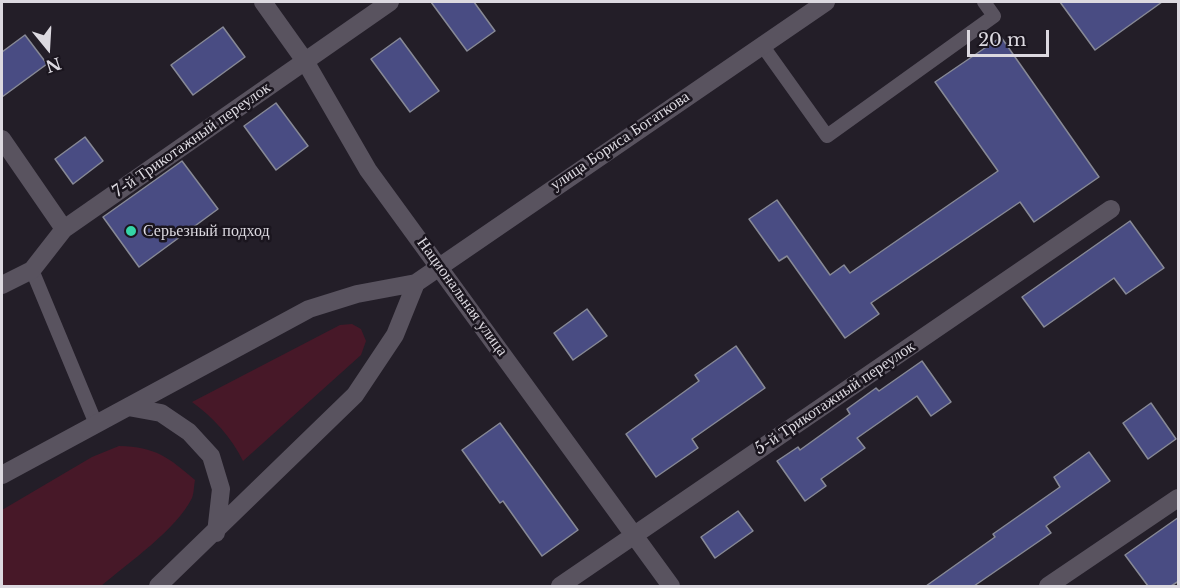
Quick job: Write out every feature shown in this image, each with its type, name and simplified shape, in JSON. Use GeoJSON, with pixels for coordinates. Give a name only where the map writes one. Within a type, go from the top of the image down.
{"type":"FeatureCollection","features":[{"type":"Feature","properties":{"kind":"street","name":"Национальная улица"},"geometry":{"type":"LineString","coordinates":[[263,2],[305,61],[368,170],[671,586]]}},
{"type":"Feature","properties":{"kind":"street","name":"7-й Трикотажный переулок"},"geometry":{"type":"LineString","coordinates":[[2,285],[32,270],[64,229],[390,2]]}},
{"type":"Feature","properties":{"kind":"street","name":"улица Бориса Богаткова"},"geometry":{"type":"LineString","coordinates":[[2,475],[309,309],[357,294],[416,283],[439,265],[826,2]]}},
{"type":"Feature","properties":{"kind":"street"},"geometry":{"type":"LineString","coordinates":[[2,140],[64,229]]}},
{"type":"Feature","properties":{"kind":"street","name":"5-й Трикотажный переулок"},"geometry":{"type":"LineString","coordinates":[[560,586],[1111,209]]}},
{"type":"Feature","properties":{"kind":"street","name":"улица Бориса Богаткова"},"geometry":{"type":"LineString","coordinates":[[158,586],[355,395],[395,335],[416,283]]}},
{"type":"Feature","properties":{"kind":"street"},"geometry":{"type":"LineString","coordinates":[[128,407],[161,413],[189,432],[211,456],[221,489],[216,532]]}},
{"type":"Feature","properties":{"kind":"street"},"geometry":{"type":"LineString","coordinates":[[1048,586],[1179,498]]}},
{"type":"Feature","properties":{"kind":"lane"},"geometry":{"type":"LineString","coordinates":[[762,45],[827,136],[994,16],[984,2]]}},
{"type":"Feature","properties":{"kind":"lane"},"geometry":{"type":"LineString","coordinates":[[32,270],[96,424]]}},
{"type":"Feature","properties":{"kind":"shaded area"},"geometry":{"type":"Polygon","coordinates":[[[352,324],[361,329],[366,341],[361,355],[243,461],[221,428],[192,402],[340,325],[352,324]]]}},
{"type":"Feature","properties":{"kind":"shaded area"},"geometry":{"type":"Polygon","coordinates":[[[119,446],[143,448],[161,455],[195,480],[192,498],[175,522],[101,586],[2,586],[2,510],[92,457],[119,446]]]}},
{"type":"Feature","properties":{"kind":"building"},"geometry":{"type":"Polygon","coordinates":[[[431,2],[474,2],[495,31],[467,51],[431,2]]]}},
{"type":"Feature","properties":{"kind":"building"},"geometry":{"type":"Polygon","coordinates":[[[1060,2],[1162,2],[1095,50],[1060,2]]]}},
{"type":"Feature","properties":{"kind":"building"},"geometry":{"type":"Polygon","coordinates":[[[223,27],[245,57],[193,95],[171,65],[223,27]]]}},
{"type":"Feature","properties":{"kind":"building"},"geometry":{"type":"Polygon","coordinates":[[[25,35],[47,64],[2,97],[2,52],[25,35]]]}},
{"type":"Feature","properties":{"kind":"building"},"geometry":{"type":"Polygon","coordinates":[[[1001,37],[1099,177],[1034,222],[1020,202],[871,303],[879,314],[845,338],[787,256],[779,261],[749,219],[777,200],[830,275],[844,265],[850,273],[998,171],[935,82],[1001,37]]]}},
{"type":"Feature","properties":{"kind":"building"},"geometry":{"type":"Polygon","coordinates":[[[400,38],[439,91],[410,112],[371,59],[400,38]]]}},
{"type":"Feature","properties":{"kind":"building"},"geometry":{"type":"Polygon","coordinates":[[[276,103],[308,146],[276,170],[244,126],[276,103]]]}},
{"type":"Feature","properties":{"kind":"building"},"geometry":{"type":"Polygon","coordinates":[[[85,137],[103,161],[73,184],[55,159],[85,137]]]}},
{"type":"Feature","properties":{"kind":"building"},"geometry":{"type":"Polygon","coordinates":[[[182,161],[218,209],[139,267],[103,217],[182,161]]]}},
{"type":"Feature","properties":{"kind":"building"},"geometry":{"type":"Polygon","coordinates":[[[1130,221],[1164,268],[1126,294],[1114,278],[1044,327],[1022,297],[1130,221]]]}},
{"type":"Feature","properties":{"kind":"building"},"geometry":{"type":"Polygon","coordinates":[[[587,309],[607,336],[573,360],[554,333],[587,309]]]}},
{"type":"Feature","properties":{"kind":"building"},"geometry":{"type":"Polygon","coordinates":[[[736,346],[765,388],[692,439],[698,448],[656,477],[626,434],[699,381],[695,375],[736,346]]]}},
{"type":"Feature","properties":{"kind":"building"},"geometry":{"type":"Polygon","coordinates":[[[922,361],[951,402],[931,416],[917,396],[857,438],[865,448],[821,479],[826,486],[805,501],[777,461],[798,447],[800,450],[850,414],[847,409],[876,388],[879,391],[922,361]]]}},
{"type":"Feature","properties":{"kind":"building"},"geometry":{"type":"Polygon","coordinates":[[[1151,403],[1176,439],[1148,459],[1123,423],[1151,403]]]}},
{"type":"Feature","properties":{"kind":"building"},"geometry":{"type":"Polygon","coordinates":[[[500,423],[578,530],[542,556],[503,501],[500,503],[462,450],[500,423]]]}},
{"type":"Feature","properties":{"kind":"building"},"geometry":{"type":"Polygon","coordinates":[[[1089,452],[1110,481],[1046,526],[1051,533],[974,586],[926,586],[995,537],[993,534],[1060,487],[1054,477],[1089,452]]]}},
{"type":"Feature","properties":{"kind":"building"},"geometry":{"type":"Polygon","coordinates":[[[738,511],[753,531],[715,558],[701,537],[738,511]]]}},
{"type":"Feature","properties":{"kind":"building"},"geometry":{"type":"Polygon","coordinates":[[[1179,517],[1179,581],[1171,586],[1148,586],[1125,555],[1179,517]]]}},
{"type":"Feature","properties":{"kind":"place","name":"Серьезный подход"},"geometry":{"type":"Point","coordinates":[131,231]}}]}
